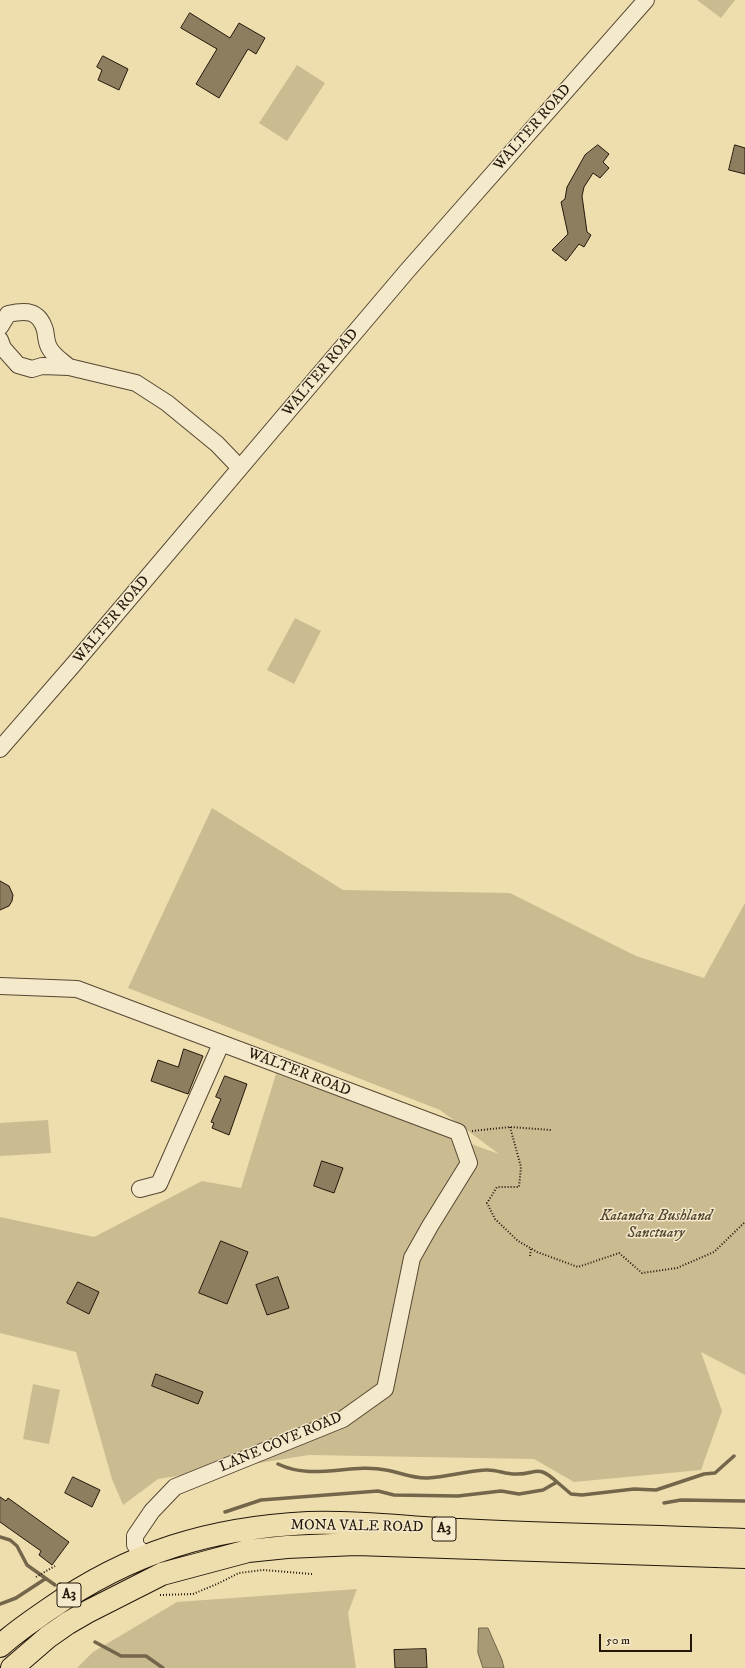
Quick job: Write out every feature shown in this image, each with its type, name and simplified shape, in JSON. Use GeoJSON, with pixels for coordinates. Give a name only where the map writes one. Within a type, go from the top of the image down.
{"type":"FeatureCollection","features":[{"type":"Feature","properties":{"kind":"highway","name":"MONA VALE ROAD"},"geometry":{"type":"LineString","coordinates":[[0,1646],[15,1632],[77,1590],[123,1565],[193,1539],[259,1527],[310,1523],[358,1524],[468,1530],[745,1540]]}},
{"type":"Feature","properties":{"kind":"highway","name":"MONA VALE ROAD"},"geometry":{"type":"LineString","coordinates":[[12,1668],[48,1637],[68,1623],[162,1574],[248,1551],[287,1547],[356,1544],[745,1557]]}},
{"type":"Feature","properties":{"kind":"street","name":"WALTER ROAD"},"geometry":{"type":"LineString","coordinates":[[0,749],[407,271],[646,0]]}},
{"type":"Feature","properties":{"kind":"street"},"geometry":{"type":"LineString","coordinates":[[0,327],[8,314],[20,311],[32,312],[41,320],[48,345],[56,356],[69,367]]}},
{"type":"Feature","properties":{"kind":"street"},"geometry":{"type":"LineString","coordinates":[[0,340],[4,348],[18,365],[32,369],[42,366],[69,367],[136,383],[167,403],[217,444],[240,468]]}},
{"type":"Feature","properties":{"kind":"street","name":"WALTER ROAD"},"geometry":{"type":"LineString","coordinates":[[0,986],[77,989],[458,1132]]}},
{"type":"Feature","properties":{"kind":"street"},"geometry":{"type":"LineString","coordinates":[[140,1189],[159,1184],[221,1044]]}},
{"type":"Feature","properties":{"kind":"street","name":"LANE COVE ROAD"},"geometry":{"type":"LineString","coordinates":[[146,1556],[135,1545],[135,1536],[152,1511],[175,1487],[343,1419],[385,1389],[412,1258],[469,1163],[458,1132]]}},
{"type":"Feature","properties":{"kind":"path"},"geometry":{"type":"LineString","coordinates":[[458,1132],[510,1127],[551,1130]]}},
{"type":"Feature","properties":{"kind":"path"},"geometry":{"type":"LineString","coordinates":[[510,1127],[521,1167],[519,1187],[497,1188],[486,1203],[495,1219],[518,1241],[532,1249],[578,1267],[619,1254],[642,1273],[678,1268],[714,1252],[745,1222]]}},
{"type":"Feature","properties":{"kind":"path"},"geometry":{"type":"LineString","coordinates":[[530,1256],[532,1249]]}},
{"type":"Feature","properties":{"kind":"path"},"geometry":{"type":"LineString","coordinates":[[36,1577],[55,1566]]}},
{"type":"Feature","properties":{"kind":"path"},"geometry":{"type":"LineString","coordinates":[[154,1597],[160,1595],[193,1594],[218,1584],[239,1573],[263,1570],[312,1574]]}},
{"type":"Feature","properties":{"kind":"green space"},"geometry":{"type":"Polygon","coordinates":[[[697,0],[735,0],[721,18],[697,0]]]}},
{"type":"Feature","properties":{"kind":"green space"},"geometry":{"type":"Polygon","coordinates":[[[297,65],[325,83],[287,141],[259,123],[297,65]]]}},
{"type":"Feature","properties":{"kind":"green space"},"geometry":{"type":"Polygon","coordinates":[[[295,618],[321,631],[294,684],[267,670],[295,618]]]}},
{"type":"Feature","properties":{"kind":"green space","name":"Katandra Bushland Sanctuary"},"geometry":{"type":"Polygon","coordinates":[[[212,808],[343,890],[510,893],[636,956],[704,978],[745,903],[745,1375],[701,1352],[722,1411],[701,1470],[574,1482],[534,1459],[309,1455],[158,1479],[123,1505],[112,1479],[76,1352],[0,1333],[0,1217],[94,1237],[202,1181],[241,1188],[276,1074],[499,1154],[440,1110],[128,988],[212,808]]]}},
{"type":"Feature","properties":{"kind":"green space"},"geometry":{"type":"Polygon","coordinates":[[[48,1120],[51,1153],[0,1156],[0,1123],[48,1120]]]}},
{"type":"Feature","properties":{"kind":"green space"},"geometry":{"type":"Polygon","coordinates":[[[33,1384],[60,1390],[49,1444],[23,1439],[33,1384]]]}},
{"type":"Feature","properties":{"kind":"green space"},"geometry":{"type":"Polygon","coordinates":[[[357,1589],[348,1613],[356,1668],[77,1668],[93,1652],[177,1602],[357,1589]]]}},
{"type":"Feature","properties":{"kind":"shaded area"},"geometry":{"type":"Polygon","coordinates":[[[479,1628],[488,1628],[504,1668],[483,1668],[478,1653],[479,1628]]]}},
{"type":"Feature","properties":{"kind":"building"},"geometry":{"type":"Polygon","coordinates":[[[190,13],[230,38],[239,23],[265,38],[256,54],[248,49],[219,98],[196,84],[217,49],[181,28],[190,13]]]}},
{"type":"Feature","properties":{"kind":"building"},"geometry":{"type":"Polygon","coordinates":[[[103,56],[128,69],[119,90],[98,80],[102,70],[97,67],[103,56]]]}},
{"type":"Feature","properties":{"kind":"building"},"geometry":{"type":"Polygon","coordinates":[[[598,145],[609,154],[603,162],[609,168],[600,178],[593,173],[584,187],[582,196],[587,232],[591,235],[584,247],[579,244],[566,261],[552,250],[568,234],[561,202],[565,199],[567,187],[585,155],[598,145]]]}},
{"type":"Feature","properties":{"kind":"building"},"geometry":{"type":"Polygon","coordinates":[[[735,145],[745,148],[745,174],[729,170],[735,145]]]}},
{"type":"Feature","properties":{"kind":"building"},"geometry":{"type":"Polygon","coordinates":[[[0,881],[9,886],[13,895],[9,906],[0,910],[0,881]]]}},
{"type":"Feature","properties":{"kind":"building"},"geometry":{"type":"Polygon","coordinates":[[[184,1049],[203,1056],[188,1094],[151,1081],[158,1060],[178,1067],[184,1049]]]}},
{"type":"Feature","properties":{"kind":"building"},"geometry":{"type":"Polygon","coordinates":[[[225,1076],[247,1084],[229,1135],[212,1128],[214,1123],[211,1122],[221,1099],[216,1097],[225,1076]]]}},
{"type":"Feature","properties":{"kind":"building"},"geometry":{"type":"Polygon","coordinates":[[[322,1161],[343,1168],[334,1193],[314,1186],[322,1161]]]}},
{"type":"Feature","properties":{"kind":"building"},"geometry":{"type":"Polygon","coordinates":[[[221,1241],[248,1252],[227,1304],[199,1293],[221,1241]]]}},
{"type":"Feature","properties":{"kind":"building"},"geometry":{"type":"Polygon","coordinates":[[[278,1277],[289,1308],[267,1315],[256,1285],[278,1277]]]}},
{"type":"Feature","properties":{"kind":"building"},"geometry":{"type":"Polygon","coordinates":[[[78,1282],[99,1292],[89,1314],[67,1303],[78,1282]]]}},
{"type":"Feature","properties":{"kind":"building"},"geometry":{"type":"Polygon","coordinates":[[[156,1374],[203,1392],[198,1404],[152,1386],[156,1374]]]}},
{"type":"Feature","properties":{"kind":"building"},"geometry":{"type":"Polygon","coordinates":[[[73,1477],[100,1490],[92,1507],[65,1493],[73,1477]]]}},
{"type":"Feature","properties":{"kind":"building"},"geometry":{"type":"Polygon","coordinates":[[[0,1497],[6,1501],[8,1498],[69,1542],[52,1565],[39,1555],[41,1551],[0,1522],[0,1497]]]}},
{"type":"Feature","properties":{"kind":"building"},"geometry":{"type":"Polygon","coordinates":[[[426,1649],[427,1668],[395,1668],[394,1650],[426,1649]]]}},
{"type":"Feature","properties":{"kind":"waterway"},"geometry":{"type":"LineString","coordinates":[[225,1512],[261,1500],[378,1491],[394,1495],[458,1496],[501,1491],[519,1494],[543,1490],[557,1482],[571,1494],[582,1495],[634,1489],[656,1490],[704,1474],[715,1473],[734,1456]]}},
{"type":"Feature","properties":{"kind":"waterway"},"geometry":{"type":"LineString","coordinates":[[278,1464],[291,1469],[318,1472],[372,1468],[422,1478],[485,1470],[515,1474],[540,1471],[550,1476],[557,1482]]}},
{"type":"Feature","properties":{"kind":"waterway"},"geometry":{"type":"LineString","coordinates":[[664,1503],[681,1500],[745,1501]]}},
{"type":"Feature","properties":{"kind":"waterway"},"geometry":{"type":"LineString","coordinates":[[0,1537],[10,1540],[17,1546],[27,1565],[55,1585]]}},
{"type":"Feature","properties":{"kind":"waterway"},"geometry":{"type":"LineString","coordinates":[[0,1604],[16,1598],[45,1579]]}},
{"type":"Feature","properties":{"kind":"waterway"},"geometry":{"type":"LineString","coordinates":[[95,1642],[121,1656],[146,1656],[163,1668]]}}]}
